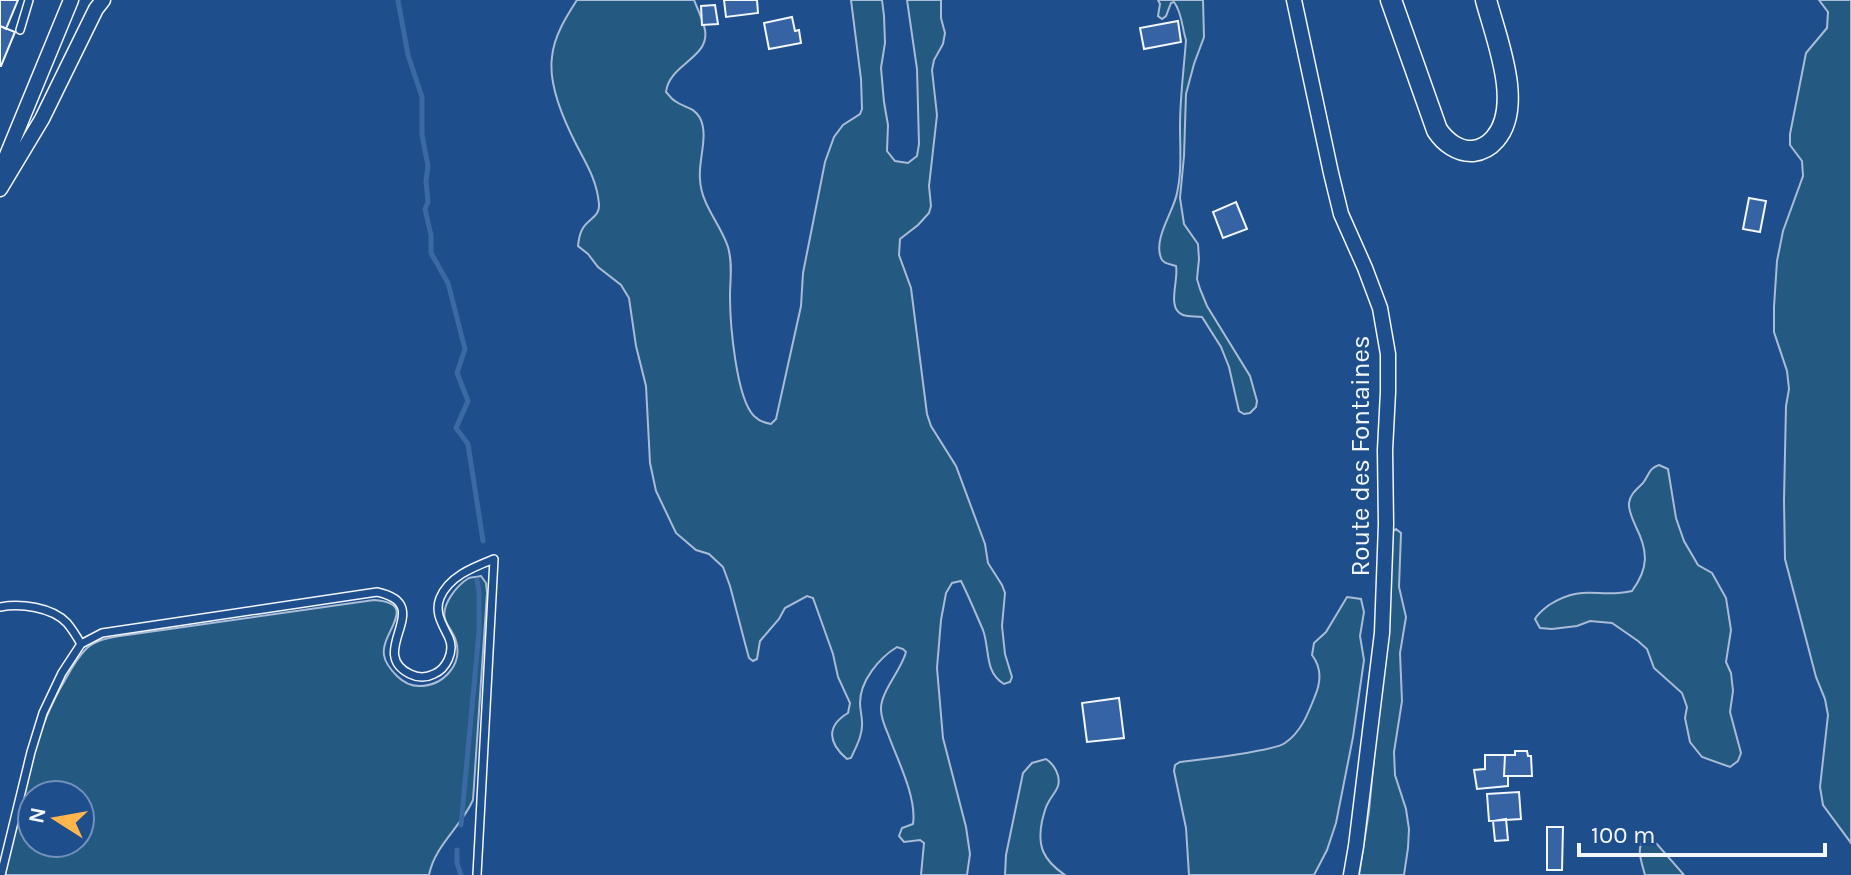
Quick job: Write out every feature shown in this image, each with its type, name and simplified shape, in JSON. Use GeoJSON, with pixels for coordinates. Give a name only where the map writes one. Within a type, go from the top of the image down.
{"type":"FeatureCollection","features":[{"type":"Feature","properties":{"kind":"main road"},"geometry":{"type":"LineString","coordinates":[[1391,0],[1437,130],[1449,143],[1469,151],[1482,149],[1494,140],[1504,125],[1508,106],[1504,70],[1486,0]]}},
{"type":"Feature","properties":{"kind":"street"},"geometry":{"type":"LineString","coordinates":[[0,172],[71,0]]}},
{"type":"Feature","properties":{"kind":"street"},"geometry":{"type":"LineString","coordinates":[[0,189],[42,119],[103,0]]}},
{"type":"Feature","properties":{"kind":"street","name":"Route des Fontaines"},"geometry":{"type":"LineString","coordinates":[[1294,0],[1341,214],[1380,308],[1388,354],[1382,633],[1351,875]]}},
{"type":"Feature","properties":{"kind":"lane"},"geometry":{"type":"LineString","coordinates":[[20,30],[29,0]]}},
{"type":"Feature","properties":{"kind":"lane"},"geometry":{"type":"LineString","coordinates":[[1,875],[43,713],[62,673],[81,644],[102,633],[377,592],[391,595],[401,605],[404,617],[394,653],[400,666],[418,678],[430,676],[443,669],[449,658],[451,642],[438,612],[439,600],[445,589],[463,572],[494,559],[477,875]]}},
{"type":"Feature","properties":{"kind":"lane"},"geometry":{"type":"LineString","coordinates":[[0,607],[15,604],[40,609],[65,621],[81,644]]}},
{"type":"Feature","properties":{"kind":"shaded area"},"geometry":{"type":"Polygon","coordinates":[[[577,0],[694,0],[704,26],[705,40],[696,55],[674,74],[666,92],[694,111],[703,125],[701,188],[730,253],[731,324],[738,377],[754,416],[771,424],[776,419],[801,306],[803,273],[825,162],[834,137],[862,109],[851,0],[882,0],[885,43],[881,68],[888,125],[887,151],[895,161],[908,163],[917,156],[919,144],[917,69],[907,0],[941,0],[945,33],[932,70],[937,115],[929,186],[931,206],[918,225],[900,239],[899,255],[911,288],[927,414],[956,466],[985,544],[988,563],[1005,593],[1002,626],[1005,654],[1012,677],[1010,682],[1004,684],[993,673],[983,630],[967,593],[961,581],[952,583],[946,593],[941,620],[937,668],[943,738],[970,854],[967,875],[921,875],[924,843],[920,840],[904,842],[899,836],[902,828],[913,824],[912,802],[881,710],[884,696],[906,652],[897,647],[877,664],[867,679],[861,695],[860,736],[851,758],[847,759],[836,747],[832,735],[836,723],[848,713],[850,703],[838,677],[813,598],[807,596],[785,608],[760,641],[757,659],[753,661],[749,658],[723,567],[676,533],[656,491],[650,463],[646,386],[629,298],[621,285],[578,246],[582,230],[598,212],[598,196],[591,174],[562,114],[551,68],[558,34],[577,0]]]}},
{"type":"Feature","properties":{"kind":"shaded area"},"geometry":{"type":"Polygon","coordinates":[[[1158,0],[1203,0],[1204,37],[1186,94],[1180,198],[1184,224],[1198,244],[1197,279],[1200,289],[1207,306],[1250,376],[1257,401],[1250,413],[1239,411],[1229,367],[1221,347],[1202,317],[1185,316],[1175,307],[1176,266],[1165,263],[1159,250],[1180,176],[1186,40],[1177,6],[1171,3],[1162,19],[1158,16],[1158,0]]]}},
{"type":"Feature","properties":{"kind":"shaded area"},"geometry":{"type":"Polygon","coordinates":[[[1819,0],[1851,0],[1851,843],[1823,805],[1820,787],[1828,715],[1785,559],[1786,406],[1789,389],[1787,371],[1774,332],[1777,261],[1783,231],[1803,176],[1802,161],[1790,145],[1790,134],[1806,53],[1827,28],[1828,12],[1819,0]]]}},
{"type":"Feature","properties":{"kind":"shaded area"},"geometry":{"type":"Polygon","coordinates":[[[1659,465],[1668,469],[1676,518],[1684,541],[1698,565],[1712,573],[1726,598],[1731,630],[1726,662],[1733,691],[1730,712],[1741,753],[1738,761],[1730,767],[1702,757],[1690,742],[1685,718],[1687,707],[1682,693],[1654,668],[1647,649],[1638,641],[1612,623],[1590,621],[1552,629],[1540,628],[1535,619],[1561,598],[1582,593],[1632,591],[1645,559],[1643,544],[1630,512],[1630,500],[1651,470],[1659,465]]]}},
{"type":"Feature","properties":{"kind":"shaded area"},"geometry":{"type":"Polygon","coordinates":[[[1396,529],[1401,533],[1399,587],[1406,617],[1400,653],[1402,701],[1394,752],[1395,775],[1409,829],[1408,848],[1404,875],[1359,875],[1369,811],[1388,610],[1392,532],[1396,529]]]}},
{"type":"Feature","properties":{"kind":"shaded area"},"geometry":{"type":"Polygon","coordinates":[[[481,576],[487,593],[473,800],[442,845],[429,875],[5,875],[16,823],[16,859],[96,859],[96,779],[26,779],[53,703],[72,668],[93,643],[120,636],[374,600],[388,602],[397,613],[384,646],[387,664],[407,683],[428,685],[443,678],[454,666],[456,641],[445,619],[445,608],[455,590],[469,578],[481,576]]]}},
{"type":"Feature","properties":{"kind":"shaded area"},"geometry":{"type":"Polygon","coordinates":[[[1347,597],[1361,599],[1364,612],[1360,636],[1364,660],[1336,823],[1314,875],[1189,875],[1186,828],[1175,765],[1266,749],[1291,739],[1303,722],[1318,686],[1320,675],[1312,655],[1314,643],[1326,632],[1347,597]]]}},
{"type":"Feature","properties":{"kind":"shaded area"},"geometry":{"type":"Polygon","coordinates":[[[1046,759],[1056,771],[1059,782],[1044,814],[1041,845],[1051,864],[1065,875],[1005,875],[1006,855],[1023,773],[1032,763],[1046,759]]]}},
{"type":"Feature","properties":{"kind":"shaded area"},"geometry":{"type":"Polygon","coordinates":[[[1645,838],[1657,844],[1684,875],[1645,875],[1640,851],[1645,838]]]}},
{"type":"Feature","properties":{"kind":"building"},"geometry":{"type":"Polygon","coordinates":[[[0,0],[18,0],[6,29],[0,26],[0,0]]]}},
{"type":"Feature","properties":{"kind":"building"},"geometry":{"type":"Polygon","coordinates":[[[724,0],[757,0],[758,13],[726,17],[724,0]]]}},
{"type":"Feature","properties":{"kind":"building"},"geometry":{"type":"Polygon","coordinates":[[[715,5],[718,24],[702,25],[701,6],[715,5]]]}},
{"type":"Feature","properties":{"kind":"building"},"geometry":{"type":"Polygon","coordinates":[[[792,17],[801,43],[769,49],[764,23],[792,17]]]}},
{"type":"Feature","properties":{"kind":"building"},"geometry":{"type":"Polygon","coordinates":[[[1178,21],[1181,42],[1144,49],[1140,28],[1178,21]]]}},
{"type":"Feature","properties":{"kind":"building"},"geometry":{"type":"Polygon","coordinates":[[[0,26],[15,32],[1,66],[0,66],[0,26]]]}},
{"type":"Feature","properties":{"kind":"building"},"geometry":{"type":"Polygon","coordinates":[[[1749,198],[1766,201],[1760,232],[1743,229],[1749,198]]]}},
{"type":"Feature","properties":{"kind":"building"},"geometry":{"type":"Polygon","coordinates":[[[1236,202],[1247,229],[1223,238],[1213,212],[1236,202]]]}},
{"type":"Feature","properties":{"kind":"building"},"geometry":{"type":"Polygon","coordinates":[[[1119,698],[1124,738],[1087,742],[1082,703],[1119,698]]]}},
{"type":"Feature","properties":{"kind":"building"},"geometry":{"type":"Polygon","coordinates":[[[1515,751],[1527,751],[1531,756],[1532,776],[1504,776],[1505,755],[1515,755],[1515,751]]]}},
{"type":"Feature","properties":{"kind":"building"},"geometry":{"type":"Polygon","coordinates":[[[1485,755],[1505,755],[1504,776],[1508,776],[1508,786],[1477,789],[1474,770],[1485,769],[1485,755]]]}},
{"type":"Feature","properties":{"kind":"building"},"geometry":{"type":"Polygon","coordinates":[[[1519,792],[1521,819],[1489,821],[1487,794],[1519,792]]]}},
{"type":"Feature","properties":{"kind":"building"},"geometry":{"type":"Polygon","coordinates":[[[1506,819],[1508,840],[1495,841],[1493,821],[1506,819]]]}},
{"type":"Feature","properties":{"kind":"building"},"geometry":{"type":"Polygon","coordinates":[[[1547,827],[1563,827],[1562,870],[1547,870],[1547,827]]]}},
{"type":"Feature","properties":{"kind":"waterway"},"geometry":{"type":"LineString","coordinates":[[398,0],[408,55],[422,97],[422,135],[428,166],[428,202],[425,209],[431,235],[431,253],[448,283],[465,349],[457,373],[468,401],[456,428],[468,444],[483,541]]}},
{"type":"Feature","properties":{"kind":"waterway"},"geometry":{"type":"LineString","coordinates":[[461,825],[479,632],[477,580]]}},
{"type":"Feature","properties":{"kind":"waterway"},"geometry":{"type":"LineString","coordinates":[[457,850],[461,875]]}}]}
